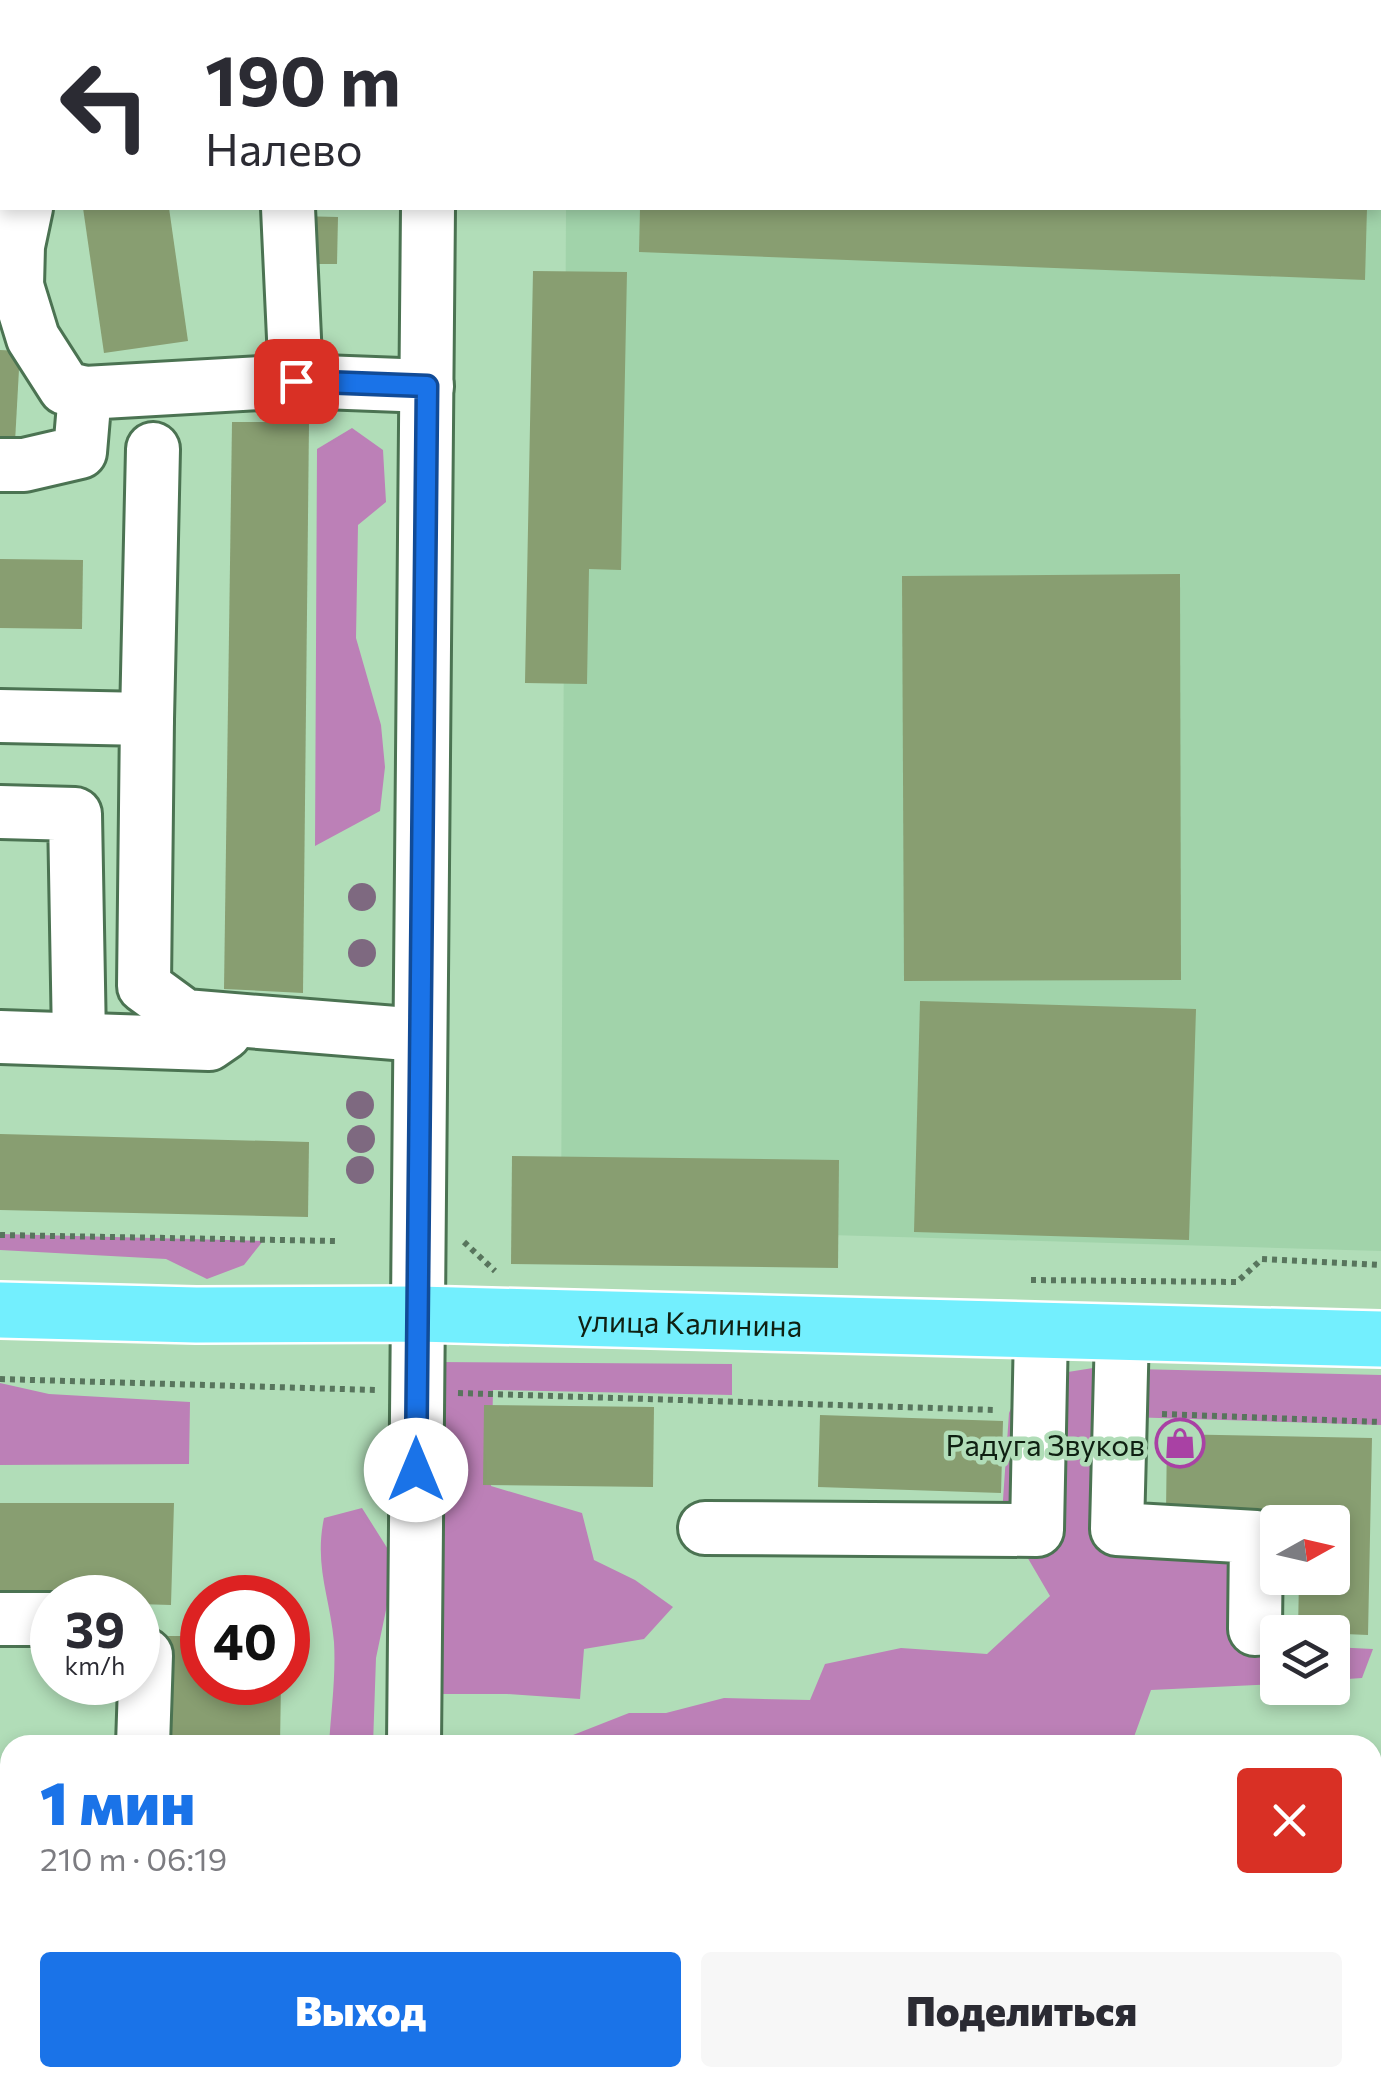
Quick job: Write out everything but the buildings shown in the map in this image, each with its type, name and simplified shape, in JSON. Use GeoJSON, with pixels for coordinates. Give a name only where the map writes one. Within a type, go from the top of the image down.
{"type":"FeatureCollection","features":[{"type":"Feature","properties":{"kind":"main road","name":"улица Калинина"},"geometry":{"type":"LineString","coordinates":[[0,1310],[196,1315],[418,1314],[1381,1339]]}},
{"type":"Feature","properties":{"kind":"street"},"geometry":{"type":"LineString","coordinates":[[26,210],[8,286],[33,338],[65,388],[85,392],[296,381],[427,386]]}},
{"type":"Feature","properties":{"kind":"street"},"geometry":{"type":"LineString","coordinates":[[288,210],[296,381]]}},
{"type":"Feature","properties":{"kind":"street"},"geometry":{"type":"LineString","coordinates":[[414,1735],[428,210]]}},
{"type":"Feature","properties":{"kind":"street"},"geometry":{"type":"LineString","coordinates":[[0,465],[24,465],[80,452],[85,392]]}},
{"type":"Feature","properties":{"kind":"street"},"geometry":{"type":"LineString","coordinates":[[153,449],[144,986],[185,1016],[420,1034]]}},
{"type":"Feature","properties":{"kind":"street"},"geometry":{"type":"LineString","coordinates":[[0,716],[147,719]]}},
{"type":"Feature","properties":{"kind":"street"},"geometry":{"type":"LineString","coordinates":[[0,812],[74,814],[78,1039]]}},
{"type":"Feature","properties":{"kind":"street"},"geometry":{"type":"LineString","coordinates":[[0,1036],[210,1044],[242,1020]]}},
{"type":"Feature","properties":{"kind":"street"},"geometry":{"type":"LineString","coordinates":[[1038,1530],[1041,1330]]}},
{"type":"Feature","properties":{"kind":"street"},"geometry":{"type":"LineString","coordinates":[[1117,1529],[1122,1332]]}},
{"type":"Feature","properties":{"kind":"street"},"geometry":{"type":"LineString","coordinates":[[705,1528],[1117,1529],[1256,1538],[1254,1628]]}},
{"type":"Feature","properties":{"kind":"street"},"geometry":{"type":"LineString","coordinates":[[0,1618],[30,1619]]}},
{"type":"Feature","properties":{"kind":"street"},"geometry":{"type":"LineString","coordinates":[[143,1735],[144,1705]]}},
{"type":"Feature","properties":{"kind":"path"},"geometry":{"type":"LineString","coordinates":[[0,1236],[336,1242]]}},
{"type":"Feature","properties":{"kind":"path"},"geometry":{"type":"LineString","coordinates":[[460,1238],[500,1275]]}},
{"type":"Feature","properties":{"kind":"path"},"geometry":{"type":"LineString","coordinates":[[1018,1280],[1237,1282],[1262,1260],[1381,1265]]}},
{"type":"Feature","properties":{"kind":"path"},"geometry":{"type":"LineString","coordinates":[[0,1380],[1040,1412]]}},
{"type":"Feature","properties":{"kind":"path"},"geometry":{"type":"LineString","coordinates":[[1120,1413],[1381,1422]]}},
{"type":"Feature","properties":{"kind":"shaded area"},"geometry":{"type":"Polygon","coordinates":[[[566,210],[1381,210],[1381,1251],[561,1227],[566,210]]]}},
{"type":"Feature","properties":{"kind":"shaded area"},"geometry":{"type":"Polygon","coordinates":[[[352,428],[383,450],[386,502],[358,525],[356,638],[381,725],[385,767],[380,811],[315,846],[317,449],[352,428]]]}},
{"type":"Feature","properties":{"kind":"shaded area"},"geometry":{"type":"Polygon","coordinates":[[[0,1234],[263,1241],[244,1265],[207,1279],[166,1259],[0,1250],[0,1234]]]}},
{"type":"Feature","properties":{"kind":"shaded area"},"geometry":{"type":"Polygon","coordinates":[[[435,1362],[732,1364],[732,1395],[493,1390],[491,1486],[582,1513],[594,1560],[635,1580],[673,1607],[644,1639],[584,1649],[580,1699],[432,1694],[435,1362]]]}},
{"type":"Feature","properties":{"kind":"shaded area"},"geometry":{"type":"Polygon","coordinates":[[[1093,1368],[1381,1375],[1381,1425],[1127,1417],[1124,1524],[1260,1561],[1260,1595],[1276,1595],[1275,1615],[1260,1615],[1260,1685],[1151,1690],[1135,1735],[573,1735],[629,1713],[666,1713],[724,1698],[810,1700],[825,1664],[901,1648],[987,1654],[1050,1596],[1002,1514],[1009,1413],[1024,1379],[1093,1368]]]}},
{"type":"Feature","properties":{"kind":"shaded area"},"geometry":{"type":"Polygon","coordinates":[[[0,1383],[49,1394],[190,1402],[189,1464],[0,1465],[0,1383]]]}},
{"type":"Feature","properties":{"kind":"shaded area"},"geometry":{"type":"Polygon","coordinates":[[[362,1508],[396,1562],[376,1658],[373,1735],[330,1735],[334,1642],[322,1566],[324,1518],[362,1508]]]}},
{"type":"Feature","properties":{"kind":"shaded area"},"geometry":{"type":"Polygon","coordinates":[[[1350,1648],[1373,1649],[1362,1678],[1350,1679],[1350,1648]]]}},
{"type":"Feature","properties":{"kind":"place","name":"Радуга Звуков"},"geometry":{"type":"Point","coordinates":[1180,1443]}},
{"type":"Feature","properties":{"kind":"route"},"geometry":{"type":"LineString","coordinates":[[296,381],[427,386],[416,1470]]}}]}
